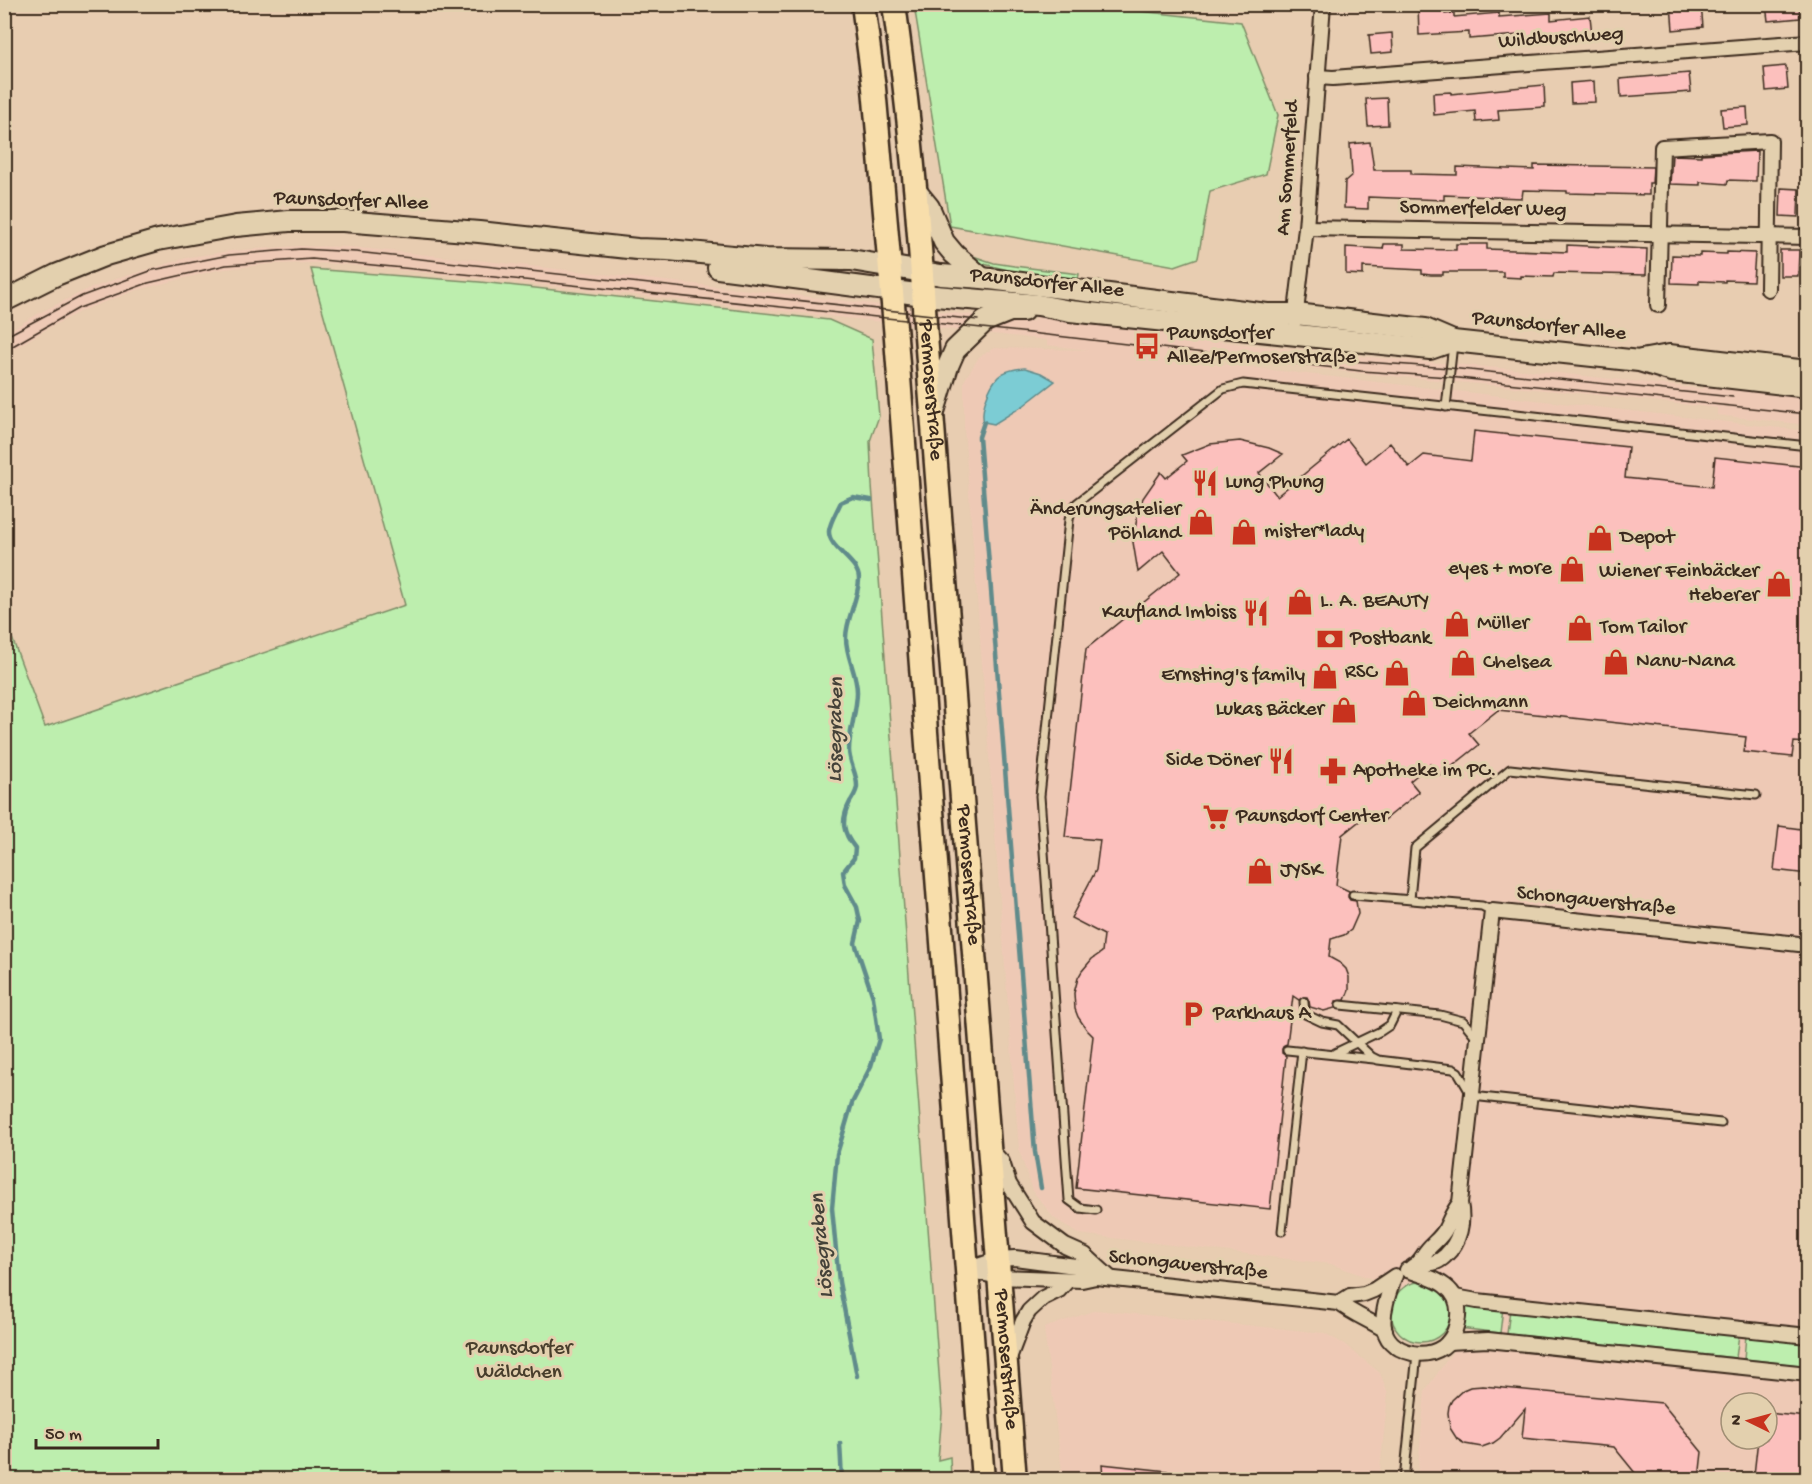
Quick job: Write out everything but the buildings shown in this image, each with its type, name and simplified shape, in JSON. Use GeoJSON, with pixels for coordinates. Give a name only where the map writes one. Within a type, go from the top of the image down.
{"type":"FeatureCollection","features":[{"type":"Feature","properties":{"kind":"main road","name":"Permoserstraße"},"geometry":{"type":"LineString","coordinates":[[863,4],[874,88],[890,265],[983,1479]]}},
{"type":"Feature","properties":{"kind":"main road","name":"Permoserstraße"},"geometry":{"type":"LineString","coordinates":[[894,4],[904,76],[923,271],[1015,1479]]}},
{"type":"Feature","properties":{"kind":"main road"},"geometry":{"type":"LineString","coordinates":[[916,191],[929,207],[944,242],[954,254],[982,278]]}},
{"type":"Feature","properties":{"kind":"main road","name":"Paunsdorfer Allee"},"geometry":{"type":"LineString","coordinates":[[4,301],[56,275],[106,255],[158,240],[236,226],[289,221],[344,221],[765,259],[851,260],[947,275],[1267,314],[1296,314],[1425,329],[1453,340],[1639,361],[1672,371],[1808,387]]}},
{"type":"Feature","properties":{"kind":"main road","name":"Paunsdorfer Allee"},"geometry":{"type":"LineString","coordinates":[[637,249],[669,260],[710,267],[924,295],[1038,305],[1070,311],[1430,349],[1453,340]]}},
{"type":"Feature","properties":{"kind":"main road"},"geometry":{"type":"LineString","coordinates":[[933,418],[955,350],[985,321],[1010,311],[1053,313],[1070,311]]}},
{"type":"Feature","properties":{"kind":"main road","name":"Paunsdorfer Allee"},"geometry":{"type":"LineString","coordinates":[[1639,361],[1669,355],[1808,371]]}},
{"type":"Feature","properties":{"kind":"street","name":"Am Sommerfeld"},"geometry":{"type":"LineString","coordinates":[[1293,334],[1306,228],[1323,4]]}},
{"type":"Feature","properties":{"kind":"street","name":"Wildbuschweg"},"geometry":{"type":"LineString","coordinates":[[1317,77],[1345,77],[1808,42]]}},
{"type":"Feature","properties":{"kind":"street"},"geometry":{"type":"LineString","coordinates":[[1658,305],[1662,147],[1770,141],[1768,289]]}},
{"type":"Feature","properties":{"kind":"street","name":"Sommerfelder Weg"},"geometry":{"type":"LineString","coordinates":[[1306,228],[1808,237]]}},
{"type":"Feature","properties":{"kind":"street","name":"Schongauerstraße"},"geometry":{"type":"LineString","coordinates":[[1339,1303],[1350,1296],[1374,1290],[1413,1267],[1446,1229],[1454,1210],[1460,1203],[1492,911],[1808,945]]}},
{"type":"Feature","properties":{"kind":"street"},"geometry":{"type":"LineString","coordinates":[[988,1148],[1002,1162],[1009,1184],[1033,1222],[1065,1246],[1085,1255],[1111,1278]]}},
{"type":"Feature","properties":{"kind":"street","name":"Schongauerstraße"},"geometry":{"type":"LineString","coordinates":[[966,1270],[998,1268],[1015,1258],[1083,1267],[1096,1277],[1339,1303],[1352,1313],[1372,1321],[1384,1330],[1389,1340],[1396,1346],[1416,1354]]}},
{"type":"Feature","properties":{"kind":"street"},"geometry":{"type":"LineString","coordinates":[[1413,1267],[1450,1289],[1457,1306],[1457,1323],[1448,1342],[1433,1352],[1416,1354]]}},
{"type":"Feature","properties":{"kind":"street"},"geometry":{"type":"LineString","coordinates":[[998,1268],[1068,1280],[1096,1277]]}},
{"type":"Feature","properties":{"kind":"street"},"geometry":{"type":"LineString","coordinates":[[1384,1330],[1383,1309],[1394,1277]]}},
{"type":"Feature","properties":{"kind":"street"},"geometry":{"type":"LineString","coordinates":[[1006,1366],[1029,1311],[1043,1298],[1059,1290],[1068,1280]]}},
{"type":"Feature","properties":{"kind":"street"},"geometry":{"type":"LineString","coordinates":[[1455,1297],[1808,1336]]}},
{"type":"Feature","properties":{"kind":"street"},"geometry":{"type":"LineString","coordinates":[[1448,1342],[1488,1340],[1808,1374]]}},
{"type":"Feature","properties":{"kind":"lane"},"geometry":{"type":"LineString","coordinates":[[1446,407],[1453,340]]}},
{"type":"Feature","properties":{"kind":"lane"},"geometry":{"type":"LineString","coordinates":[[1096,1210],[1080,1208],[1069,1200],[1040,796],[1071,510],[1077,503],[1223,388],[1243,384],[1808,446]]}},
{"type":"Feature","properties":{"kind":"lane"},"geometry":{"type":"LineString","coordinates":[[1410,899],[1415,849],[1510,768],[1756,795]]}},
{"type":"Feature","properties":{"kind":"lane"},"geometry":{"type":"LineString","coordinates":[[1353,895],[1482,906],[1492,911]]}},
{"type":"Feature","properties":{"kind":"lane"},"geometry":{"type":"LineString","coordinates":[[1304,1002],[1305,1014],[1322,1022],[1338,1025],[1378,1060]]}},
{"type":"Feature","properties":{"kind":"lane"},"geometry":{"type":"LineString","coordinates":[[1340,1005],[1440,1015],[1463,1021],[1478,1038]]}},
{"type":"Feature","properties":{"kind":"lane"},"geometry":{"type":"LineString","coordinates":[[1331,1055],[1343,1051],[1390,1025],[1397,1011]]}},
{"type":"Feature","properties":{"kind":"lane"},"geometry":{"type":"LineString","coordinates":[[1287,1050],[1453,1069],[1458,1072],[1472,1096],[1721,1123]]}},
{"type":"Feature","properties":{"kind":"lane"},"geometry":{"type":"LineString","coordinates":[[1282,1231],[1302,1051]]}},
{"type":"Feature","properties":{"kind":"lane"},"geometry":{"type":"LineString","coordinates":[[1404,1479],[1416,1354]]}},
{"type":"Feature","properties":{"kind":"shaded area"},"geometry":{"type":"Polygon","coordinates":[[[298,246],[351,247],[1018,320],[1035,321],[1036,315],[1079,319],[1187,331],[1186,338],[1369,357],[1549,372],[1703,389],[1705,378],[1807,389],[1807,425],[1717,415],[1717,408],[1589,394],[1185,355],[1184,360],[1807,431],[1807,1479],[1417,1479],[1425,1391],[1477,1317],[1331,1264],[1079,1234],[1054,1218],[1032,1190],[1019,1150],[964,427],[964,381],[979,357],[994,348],[1088,350],[1047,345],[1047,340],[476,278],[312,263],[270,264],[217,270],[137,290],[83,310],[5,354],[5,333],[43,311],[86,290],[190,257],[230,251],[298,246]]]}},
{"type":"Feature","properties":{"kind":"shaded area"},"geometry":{"type":"Polygon","coordinates":[[[1096,1310],[1324,1333],[1344,1344],[1380,1373],[1388,1393],[1379,1479],[1063,1479],[1044,1328],[1096,1310]]]}},
{"type":"Feature","properties":{"kind":"green space"},"geometry":{"type":"Polygon","coordinates":[[[914,5],[1083,5],[1241,22],[1278,115],[1266,174],[1210,191],[1198,258],[1175,266],[950,226],[914,5]]]}},
{"type":"Feature","properties":{"kind":"green space"},"geometry":{"type":"Polygon","coordinates":[[[970,255],[994,263],[1079,274],[1078,280],[1012,271],[980,263],[973,260],[970,255]]]}},
{"type":"Feature","properties":{"kind":"green space","name":"Paunsdorfer Wäldchen"},"geometry":{"type":"Polygon","coordinates":[[[311,269],[480,282],[829,320],[872,339],[879,416],[870,441],[872,485],[942,1413],[938,1460],[950,1457],[951,1479],[5,1479],[5,619],[45,727],[405,605],[311,269]]]}},
{"type":"Feature","properties":{"kind":"green space"},"geometry":{"type":"Polygon","coordinates":[[[1415,1282],[1427,1282],[1438,1287],[1446,1295],[1451,1312],[1449,1324],[1438,1337],[1427,1342],[1415,1342],[1404,1337],[1396,1329],[1391,1318],[1391,1306],[1396,1295],[1404,1287],[1415,1282]]]}},
{"type":"Feature","properties":{"kind":"green space"},"geometry":{"type":"Polygon","coordinates":[[[1463,1305],[1503,1308],[1500,1333],[1460,1328],[1463,1305]]]}},
{"type":"Feature","properties":{"kind":"green space"},"geometry":{"type":"Polygon","coordinates":[[[1510,1309],[1739,1334],[1736,1358],[1507,1334],[1510,1309]]]}},
{"type":"Feature","properties":{"kind":"green space"},"geometry":{"type":"Polygon","coordinates":[[[1746,1335],[1807,1341],[1807,1366],[1744,1359],[1746,1335]]]}},
{"type":"Feature","properties":{"kind":"water"},"geometry":{"type":"Polygon","coordinates":[[[1025,368],[1055,381],[1023,406],[994,424],[984,422],[984,405],[995,381],[1007,371],[1025,368]]]}},
{"type":"Feature","properties":{"kind":"waterway"},"geometry":{"type":"LineString","coordinates":[[984,422],[979,437],[1035,1152],[1041,1188]]}},
{"type":"Feature","properties":{"kind":"waterway","name":"Lösegraben"},"geometry":{"type":"LineString","coordinates":[[857,1376],[839,1282],[832,1208],[837,1154],[852,1103],[871,1066],[879,1039],[873,997],[855,943],[860,921],[857,907],[845,885],[843,872],[854,858],[855,848],[844,826],[845,815],[857,786],[849,750],[857,685],[846,638],[859,580],[855,567],[833,544],[829,531],[841,502],[853,497],[871,500]]}},
{"type":"Feature","properties":{"kind":"waterway","name":"Lösegraben"},"geometry":{"type":"LineString","coordinates":[[840,1443],[842,1480]]}},
{"type":"Feature","properties":{"kind":"tram line"},"geometry":{"type":"LineString","coordinates":[[4,339],[82,296],[153,270],[229,255],[301,249],[356,252],[978,320]]}},
{"type":"Feature","properties":{"kind":"tram line"},"geometry":{"type":"LineString","coordinates":[[4,351],[79,308],[148,283],[226,265],[312,259],[1039,334],[1361,371],[1449,377],[1808,414]]}},
{"type":"Feature","properties":{"kind":"tram line"},"geometry":{"type":"LineString","coordinates":[[1351,361],[1450,368],[1733,397]]}},
{"type":"Feature","properties":{"kind":"place","name":"Paunsdorfer Allee/Permoserstraße"},"geometry":{"type":"Point","coordinates":[1147,346]}},
{"type":"Feature","properties":{"kind":"place","name":"Lung Phung"},"geometry":{"type":"Point","coordinates":[1205,483]}},
{"type":"Feature","properties":{"kind":"place","name":"Änderungsatelier Pöhland"},"geometry":{"type":"Point","coordinates":[1201,522]}},
{"type":"Feature","properties":{"kind":"place","name":"mister*lady"},"geometry":{"type":"Point","coordinates":[1244,532]}},
{"type":"Feature","properties":{"kind":"place","name":"Depot"},"geometry":{"type":"Point","coordinates":[1600,538]}},
{"type":"Feature","properties":{"kind":"place","name":"eyes + more"},"geometry":{"type":"Point","coordinates":[1572,569]}},
{"type":"Feature","properties":{"kind":"place","name":"Wiener Feinbäcker Heberer"},"geometry":{"type":"Point","coordinates":[1779,584]}},
{"type":"Feature","properties":{"kind":"place","name":"L. A. BEAUTY"},"geometry":{"type":"Point","coordinates":[1300,602]}},
{"type":"Feature","properties":{"kind":"place","name":"Kaufland Imbiss"},"geometry":{"type":"Point","coordinates":[1256,613]}},
{"type":"Feature","properties":{"kind":"place","name":"Müller"},"geometry":{"type":"Point","coordinates":[1457,624]}},
{"type":"Feature","properties":{"kind":"place","name":"Tom Tailor"},"geometry":{"type":"Point","coordinates":[1580,628]}},
{"type":"Feature","properties":{"kind":"place","name":"Postbank"},"geometry":{"type":"Point","coordinates":[1330,639]}},
{"type":"Feature","properties":{"kind":"place","name":"Nanu-Nana"},"geometry":{"type":"Point","coordinates":[1616,662]}},
{"type":"Feature","properties":{"kind":"place","name":"Chelsea"},"geometry":{"type":"Point","coordinates":[1463,663]}},
{"type":"Feature","properties":{"kind":"place","name":"RSC"},"geometry":{"type":"Point","coordinates":[1397,673]}},
{"type":"Feature","properties":{"kind":"place","name":"Ernsting's family"},"geometry":{"type":"Point","coordinates":[1325,676]}},
{"type":"Feature","properties":{"kind":"place","name":"Deichmann"},"geometry":{"type":"Point","coordinates":[1414,703]}},
{"type":"Feature","properties":{"kind":"place","name":"Lukas Bäcker"},"geometry":{"type":"Point","coordinates":[1344,710]}},
{"type":"Feature","properties":{"kind":"place","name":"Side Döner"},"geometry":{"type":"Point","coordinates":[1281,761]}},
{"type":"Feature","properties":{"kind":"place","name":"Apotheke im PC."},"geometry":{"type":"Point","coordinates":[1333,771]}},
{"type":"Feature","properties":{"kind":"place","name":"Paunsdorf Center"},"geometry":{"type":"Point","coordinates":[1216,817]}},
{"type":"Feature","properties":{"kind":"place","name":"JYSK"},"geometry":{"type":"Point","coordinates":[1260,871]}},
{"type":"Feature","properties":{"kind":"place","name":"Parkhaus A"},"geometry":{"type":"Point","coordinates":[1193,1014]}}]}
